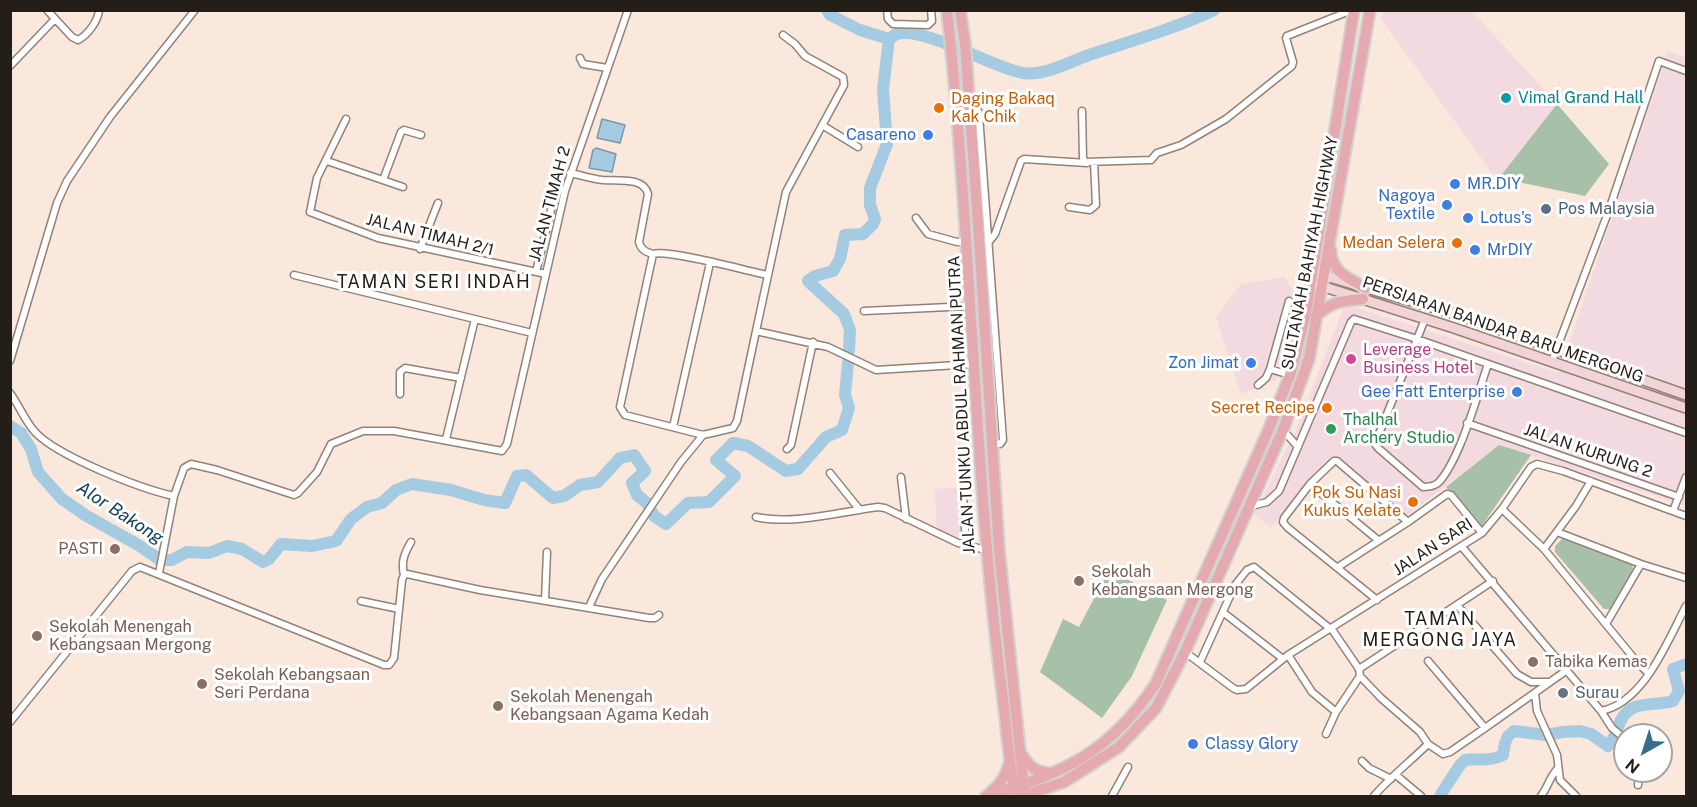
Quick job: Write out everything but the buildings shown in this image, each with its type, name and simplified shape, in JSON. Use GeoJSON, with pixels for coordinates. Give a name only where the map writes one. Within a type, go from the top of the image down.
{"type":"FeatureCollection","features":[{"type":"Feature","properties":{"kind":"main road","name":"JALAN TUNKU ABDUL RAHMAN PUTRA"},"geometry":{"type":"LineString","coordinates":[[947,10],[967,241],[986,550],[1021,793]]}},
{"type":"Feature","properties":{"kind":"main road","name":"JALAN TUNKU ABDUL RAHMAN PUTRA"},"geometry":{"type":"LineString","coordinates":[[960,10],[984,242],[992,444],[1015,754]]}},
{"type":"Feature","properties":{"kind":"main road","name":"SULTANAH BAHIYAH HIGHWAY"},"geometry":{"type":"LineString","coordinates":[[986,796],[1021,793],[1064,782],[1104,759],[1156,708],[1185,652],[1283,430],[1309,359],[1317,316],[1316,278],[1353,10]]}},
{"type":"Feature","properties":{"kind":"main road","name":"SULTANAH BAHIYAH HIGHWAY"},"geometry":{"type":"LineString","coordinates":[[1021,793],[1098,749],[1146,699],[1156,683],[1268,431],[1290,375],[1316,278],[1331,236],[1370,10]]}},
{"type":"Feature","properties":{"kind":"main road"},"geometry":{"type":"LineString","coordinates":[[1331,236],[1331,257],[1335,268],[1364,293]]}},
{"type":"Feature","properties":{"kind":"main road"},"geometry":{"type":"LineString","coordinates":[[1317,316],[1330,304],[1364,293]]}},
{"type":"Feature","properties":{"kind":"main road"},"geometry":{"type":"LineString","coordinates":[[986,796],[998,787],[1006,776],[1015,754],[1041,773],[1058,772]]}},
{"type":"Feature","properties":{"kind":"main road"},"geometry":{"type":"LineString","coordinates":[[1048,796],[1064,782]]}},
{"type":"Feature","properties":{"kind":"street"},"geometry":{"type":"LineString","coordinates":[[47,10],[72,38],[78,40],[98,18],[99,10]]}},
{"type":"Feature","properties":{"kind":"street"},"geometry":{"type":"LineString","coordinates":[[10,361],[57,203],[67,181],[110,117],[195,10]]}},
{"type":"Feature","properties":{"kind":"street","name":"JALAN TIMAH 2"},"geometry":{"type":"LineString","coordinates":[[446,439],[498,452],[502,451],[507,444],[570,173],[628,10]]}},
{"type":"Feature","properties":{"kind":"street"},"geometry":{"type":"LineString","coordinates":[[887,10],[888,19],[893,24],[928,25],[932,21],[931,10]]}},
{"type":"Feature","properties":{"kind":"street"},"geometry":{"type":"LineString","coordinates":[[984,242],[995,234],[1021,161],[1024,159],[1091,163],[1151,160],[1156,153],[1181,145],[1216,126],[1292,66],[1287,36],[1353,10]]}},
{"type":"Feature","properties":{"kind":"street"},"geometry":{"type":"LineString","coordinates":[[10,66],[54,20]]}},
{"type":"Feature","properties":{"kind":"street"},"geometry":{"type":"LineString","coordinates":[[653,254],[620,407],[625,416],[703,435],[729,431],[735,425],[786,192],[844,86],[843,77],[805,56],[783,35]]}},
{"type":"Feature","properties":{"kind":"street"},"geometry":{"type":"LineString","coordinates":[[580,58],[583,64],[607,69]]}},
{"type":"Feature","properties":{"kind":"street"},"geometry":{"type":"LineString","coordinates":[[1552,362],[1609,210],[1659,61],[1686,71]]}},
{"type":"Feature","properties":{"kind":"street"},"geometry":{"type":"LineString","coordinates":[[1082,111],[1083,158],[1091,163]]}},
{"type":"Feature","properties":{"kind":"street"},"geometry":{"type":"LineString","coordinates":[[346,119],[327,161],[402,187]]}},
{"type":"Feature","properties":{"kind":"street"},"geometry":{"type":"LineString","coordinates":[[822,125],[858,147]]}},
{"type":"Feature","properties":{"kind":"street"},"geometry":{"type":"LineString","coordinates":[[383,180],[401,132],[404,130],[421,135]]}},
{"type":"Feature","properties":{"kind":"street","name":"JALAN TIMAH 2/1"},"geometry":{"type":"LineString","coordinates":[[327,161],[317,178],[310,212],[378,238],[420,249],[546,274]]}},
{"type":"Feature","properties":{"kind":"street"},"geometry":{"type":"LineString","coordinates":[[1070,207],[1090,210],[1096,205],[1091,163]]}},
{"type":"Feature","properties":{"kind":"street"},"geometry":{"type":"LineString","coordinates":[[570,173],[601,180],[629,181],[643,184],[647,188],[648,195],[639,242],[643,249],[653,254],[659,252],[768,275]]}},
{"type":"Feature","properties":{"kind":"street"},"geometry":{"type":"LineString","coordinates":[[536,272],[556,189],[565,191]]}},
{"type":"Feature","properties":{"kind":"street"},"geometry":{"type":"LineString","coordinates":[[420,249],[438,203]]}},
{"type":"Feature","properties":{"kind":"street"},"geometry":{"type":"LineString","coordinates":[[916,218],[928,234],[957,242],[967,241]]}},
{"type":"Feature","properties":{"kind":"street"},"geometry":{"type":"LineString","coordinates":[[673,427],[710,262]]}},
{"type":"Feature","properties":{"kind":"street"},"geometry":{"type":"LineString","coordinates":[[294,275],[532,333]]}},
{"type":"Feature","properties":{"kind":"street","name":"PERSIARAN BANDAR BARU MERGONG"},"geometry":{"type":"LineString","coordinates":[[1316,278],[1364,293],[1462,316],[1686,395]]}},
{"type":"Feature","properties":{"kind":"street","name":"PERSIARAN BANDAR BARU MERGONG"},"geometry":{"type":"LineString","coordinates":[[1364,293],[1425,319],[1686,408]]}},
{"type":"Feature","properties":{"kind":"street"},"geometry":{"type":"LineString","coordinates":[[1258,385],[1266,378],[1289,301]]}},
{"type":"Feature","properties":{"kind":"street"},"geometry":{"type":"LineString","coordinates":[[864,311],[971,306]]}},
{"type":"Feature","properties":{"kind":"street"},"geometry":{"type":"LineString","coordinates":[[159,570],[174,496],[184,468],[191,464],[294,495],[317,472],[331,444],[363,431],[394,431],[446,439],[475,319]]}},
{"type":"Feature","properties":{"kind":"street"},"geometry":{"type":"LineString","coordinates":[[1425,319],[1375,444],[1423,487],[1430,487],[1440,481],[1459,447],[1488,364]]}},
{"type":"Feature","properties":{"kind":"street"},"geometry":{"type":"LineString","coordinates":[[1248,507],[1267,502],[1275,496],[1351,322],[1354,320],[1417,339],[1686,433]]}},
{"type":"Feature","properties":{"kind":"street"},"geometry":{"type":"LineString","coordinates":[[756,331],[813,342],[876,370],[975,364]]}},
{"type":"Feature","properties":{"kind":"street"},"geometry":{"type":"LineString","coordinates":[[787,448],[791,445],[813,342]]}},
{"type":"Feature","properties":{"kind":"street"},"geometry":{"type":"LineString","coordinates":[[400,393],[400,372],[405,368],[461,378]]}},
{"type":"Feature","properties":{"kind":"street"},"geometry":{"type":"LineString","coordinates":[[1269,369],[1290,375]]}},
{"type":"Feature","properties":{"kind":"street"},"geometry":{"type":"LineString","coordinates":[[10,393],[36,434],[61,451],[130,483],[174,496]]}},
{"type":"Feature","properties":{"kind":"street","name":"JALAN KURUNG 2"},"geometry":{"type":"LineString","coordinates":[[1467,423],[1678,497]]}},
{"type":"Feature","properties":{"kind":"street"},"geometry":{"type":"LineString","coordinates":[[1283,430],[1298,447]]}},
{"type":"Feature","properties":{"kind":"street"},"geometry":{"type":"LineString","coordinates":[[589,607],[602,579],[681,462],[703,435]]}},
{"type":"Feature","properties":{"kind":"street"},"geometry":{"type":"LineString","coordinates":[[1377,600],[1287,527],[1283,522],[1284,518],[1310,484],[1331,463],[1337,461],[1408,522]]}},
{"type":"Feature","properties":{"kind":"street","name":"JALAN SARI"},"geometry":{"type":"LineString","coordinates":[[1200,662],[1233,688],[1242,690],[1285,657],[1462,547],[1482,532],[1531,466],[1537,464],[1686,516]]}},
{"type":"Feature","properties":{"kind":"street"},"geometry":{"type":"LineString","coordinates":[[830,473],[859,509]]}},
{"type":"Feature","properties":{"kind":"street"},"geometry":{"type":"LineString","coordinates":[[901,477],[906,519]]}},
{"type":"Feature","properties":{"kind":"street"},"geometry":{"type":"LineString","coordinates":[[1673,511],[1686,477]]}},
{"type":"Feature","properties":{"kind":"street"},"geometry":{"type":"LineString","coordinates":[[1544,549],[1576,506],[1591,481]]}},
{"type":"Feature","properties":{"kind":"street"},"geometry":{"type":"LineString","coordinates":[[1310,484],[1378,540]]}},
{"type":"Feature","properties":{"kind":"street"},"geometry":{"type":"LineString","coordinates":[[963,494],[966,546]]}},
{"type":"Feature","properties":{"kind":"street"},"geometry":{"type":"LineString","coordinates":[[1338,567],[1447,494],[1451,495],[1482,532]]}},
{"type":"Feature","properties":{"kind":"street"},"geometry":{"type":"LineString","coordinates":[[756,517],[786,520],[859,509],[885,508],[966,546],[986,550]]}},
{"type":"Feature","properties":{"kind":"street"},"geometry":{"type":"LineString","coordinates":[[1502,508],[1544,549],[1649,674]]}},
{"type":"Feature","properties":{"kind":"street"},"geometry":{"type":"LineString","coordinates":[[1557,532],[1641,564],[1686,578]]}},
{"type":"Feature","properties":{"kind":"street"},"geometry":{"type":"LineString","coordinates":[[10,722],[132,571],[140,567],[159,570],[384,665],[389,665],[394,658],[404,575],[402,566],[404,554],[411,542]]}},
{"type":"Feature","properties":{"kind":"street"},"geometry":{"type":"LineString","coordinates":[[1462,547],[1567,670],[1613,729]]}},
{"type":"Feature","properties":{"kind":"street"},"geometry":{"type":"LineString","coordinates":[[545,600],[547,552]]}},
{"type":"Feature","properties":{"kind":"street"},"geometry":{"type":"LineString","coordinates":[[1606,624],[1641,564]]}},
{"type":"Feature","properties":{"kind":"street"},"geometry":{"type":"LineString","coordinates":[[1185,652],[1200,662],[1235,585],[1247,570],[1254,567],[1330,628],[1359,672],[1380,698],[1420,732],[1428,744],[1443,754],[1450,752],[1567,670]]}},
{"type":"Feature","properties":{"kind":"street"},"geometry":{"type":"LineString","coordinates":[[404,575],[649,618],[659,615]]}},
{"type":"Feature","properties":{"kind":"street"},"geometry":{"type":"LineString","coordinates":[[1326,734],[1359,672],[1493,581]]}},
{"type":"Feature","properties":{"kind":"street"},"geometry":{"type":"LineString","coordinates":[[361,601],[399,609]]}},
{"type":"Feature","properties":{"kind":"street"},"geometry":{"type":"LineString","coordinates":[[1457,605],[1517,674],[1531,682],[1550,682]]}},
{"type":"Feature","properties":{"kind":"street"},"geometry":{"type":"LineString","coordinates":[[1601,711],[1611,709],[1642,684],[1686,606]]}},
{"type":"Feature","properties":{"kind":"street"},"geometry":{"type":"LineString","coordinates":[[1224,613],[1285,657],[1312,692],[1336,712]]}},
{"type":"Feature","properties":{"kind":"street"},"geometry":{"type":"LineString","coordinates":[[1428,661],[1485,728]]}},
{"type":"Feature","properties":{"kind":"street"},"geometry":{"type":"LineString","coordinates":[[1535,693],[1537,711],[1553,742],[1560,780],[1576,796]]}},
{"type":"Feature","properties":{"kind":"street"},"geometry":{"type":"LineString","coordinates":[[1374,796],[1428,744]]}},
{"type":"Feature","properties":{"kind":"street"},"geometry":{"type":"LineString","coordinates":[[1362,761],[1369,768],[1394,777],[1421,796]]}},
{"type":"Feature","properties":{"kind":"street"},"geometry":{"type":"LineString","coordinates":[[1112,796],[1128,767]]}},
{"type":"Feature","properties":{"kind":"street"},"geometry":{"type":"LineString","coordinates":[[1542,796],[1547,789],[1548,780],[1558,768]]}},
{"type":"Feature","properties":{"kind":"shaded area"},"geometry":{"type":"Polygon","coordinates":[[[1383,11],[1472,11],[1557,104],[1499,178],[1494,176],[1381,19],[1383,11]]]}},
{"type":"Feature","properties":{"kind":"shaded area"},"geometry":{"type":"Polygon","coordinates":[[[1668,51],[1686,58],[1686,506],[1499,445],[1405,517],[1334,458],[1310,480],[1271,528],[1254,514],[1296,430],[1345,304],[1559,373],[1668,51]]]}},
{"type":"Feature","properties":{"kind":"shaded area"},"geometry":{"type":"Polygon","coordinates":[[[1285,277],[1295,295],[1290,337],[1276,380],[1241,394],[1216,317],[1241,284],[1285,277]]]}},
{"type":"Feature","properties":{"kind":"shaded area"},"geometry":{"type":"Polygon","coordinates":[[[963,487],[967,544],[937,530],[935,489],[963,487]]]}},
{"type":"Feature","properties":{"kind":"green space"},"geometry":{"type":"Polygon","coordinates":[[[1557,104],[1609,164],[1585,196],[1499,178],[1557,104]]]}},
{"type":"Feature","properties":{"kind":"green space"},"geometry":{"type":"Polygon","coordinates":[[[1499,445],[1531,455],[1481,527],[1446,487],[1499,445]]]}},
{"type":"Feature","properties":{"kind":"green space"},"geometry":{"type":"Polygon","coordinates":[[[1563,538],[1632,564],[1633,569],[1610,609],[1604,609],[1555,552],[1555,546],[1563,538]]]}},
{"type":"Feature","properties":{"kind":"green space"},"geometry":{"type":"Polygon","coordinates":[[[1109,570],[1167,600],[1132,676],[1102,718],[1040,672],[1063,619],[1079,627],[1109,570]]]}},
{"type":"Feature","properties":{"kind":"water"},"geometry":{"type":"Polygon","coordinates":[[[602,119],[625,125],[620,143],[597,138],[602,119]]]}},
{"type":"Feature","properties":{"kind":"water"},"geometry":{"type":"Polygon","coordinates":[[[596,148],[616,154],[612,172],[589,168],[593,150],[596,148]]]}},
{"type":"Feature","properties":{"kind":"waterway"},"geometry":{"type":"LineString","coordinates":[[827,10],[830,15],[860,30],[889,39]]}},
{"type":"Feature","properties":{"kind":"waterway"},"geometry":{"type":"LineString","coordinates":[[889,39],[897,34],[909,33],[924,36],[1009,69],[1031,73],[1057,68],[1168,29],[1214,10]]}},
{"type":"Feature","properties":{"kind":"waterway","name":"Alor Bakong"},"geometry":{"type":"LineString","coordinates":[[849,350],[850,330],[844,314],[808,281],[815,276],[833,271],[840,259],[845,235],[863,234],[875,219],[870,205],[870,188],[887,144],[883,89],[889,39]]}},
{"type":"Feature","properties":{"kind":"waterway","name":"Alor Bakong"},"geometry":{"type":"LineString","coordinates":[[10,426],[21,433],[31,449],[38,472],[62,499],[160,560],[172,560],[187,552],[209,553],[227,546],[242,549],[263,562],[269,559],[281,544],[312,546],[336,541],[351,519],[367,507],[382,503],[396,490],[412,484],[451,490],[484,500],[505,503],[517,476],[526,475],[553,498],[564,496],[580,485],[598,482],[620,458],[634,455],[645,471],[632,483],[637,495],[647,503],[654,516],[666,524],[688,503],[709,502],[735,476],[716,460],[733,443],[748,446],[786,471],[798,469],[826,437],[842,430],[849,408],[845,395],[848,362]]}},
{"type":"Feature","properties":{"kind":"waterway"},"geometry":{"type":"LineString","coordinates":[[1442,796],[1441,794],[1465,760],[1489,759],[1503,755],[1508,736],[1514,731],[1546,735],[1580,731],[1591,734],[1608,746],[1621,720],[1631,709],[1637,706],[1673,701],[1679,691],[1673,669],[1686,664]]}},
{"type":"Feature","properties":{"kind":"place","name":"Vimal Grand Hall"},"geometry":{"type":"Point","coordinates":[1506,98]}},
{"type":"Feature","properties":{"kind":"place","name":"Daging Bakaq Kak Chik"},"geometry":{"type":"Point","coordinates":[939,108]}},
{"type":"Feature","properties":{"kind":"place","name":"Casareno"},"geometry":{"type":"Point","coordinates":[928,135]}},
{"type":"Feature","properties":{"kind":"place","name":"MR.DIY"},"geometry":{"type":"Point","coordinates":[1455,184]}},
{"type":"Feature","properties":{"kind":"place","name":"Nagoya Textile"},"geometry":{"type":"Point","coordinates":[1447,205]}},
{"type":"Feature","properties":{"kind":"place","name":"Pos Malaysia"},"geometry":{"type":"Point","coordinates":[1546,209]}},
{"type":"Feature","properties":{"kind":"place","name":"Lotus's"},"geometry":{"type":"Point","coordinates":[1468,218]}},
{"type":"Feature","properties":{"kind":"place","name":"Medan Selera"},"geometry":{"type":"Point","coordinates":[1457,243]}},
{"type":"Feature","properties":{"kind":"place","name":"MrDIY"},"geometry":{"type":"Point","coordinates":[1475,250]}},
{"type":"Feature","properties":{"kind":"place","name":"Leverage Business Hotel"},"geometry":{"type":"Point","coordinates":[1351,359]}},
{"type":"Feature","properties":{"kind":"place","name":"Zon Jimat"},"geometry":{"type":"Point","coordinates":[1251,363]}},
{"type":"Feature","properties":{"kind":"place","name":"Gee Fatt Enterprise"},"geometry":{"type":"Point","coordinates":[1517,392]}},
{"type":"Feature","properties":{"kind":"place","name":"Secret Recipe"},"geometry":{"type":"Point","coordinates":[1327,408]}},
{"type":"Feature","properties":{"kind":"place","name":"Thalhal Archery Studio"},"geometry":{"type":"Point","coordinates":[1331,429]}},
{"type":"Feature","properties":{"kind":"place","name":"Pok Su Nasi Kukus Kelate"},"geometry":{"type":"Point","coordinates":[1413,502]}},
{"type":"Feature","properties":{"kind":"place","name":"PASTI"},"geometry":{"type":"Point","coordinates":[115,549]}},
{"type":"Feature","properties":{"kind":"place","name":"Sekolah Kebangsaan Mergong"},"geometry":{"type":"Point","coordinates":[1079,581]}},
{"type":"Feature","properties":{"kind":"place","name":"Sekolah Menengah Kebangsaan Mergong"},"geometry":{"type":"Point","coordinates":[37,636]}},
{"type":"Feature","properties":{"kind":"place","name":"Tabika Kemas"},"geometry":{"type":"Point","coordinates":[1533,662]}},
{"type":"Feature","properties":{"kind":"place","name":"Sekolah Kebangsaan Seri Perdana"},"geometry":{"type":"Point","coordinates":[202,684]}},
{"type":"Feature","properties":{"kind":"place","name":"Surau"},"geometry":{"type":"Point","coordinates":[1563,693]}},
{"type":"Feature","properties":{"kind":"place","name":"Sekolah Menengah Kebangsaan Agama Kedah"},"geometry":{"type":"Point","coordinates":[498,706]}},
{"type":"Feature","properties":{"kind":"place","name":"Classy Glory"},"geometry":{"type":"Point","coordinates":[1193,744]}},
{"type":"Feature","properties":{"kind":"district","name":"TAMAN SERI INDAH"},"geometry":{"type":"Point","coordinates":[434,282]}},
{"type":"Feature","properties":{"kind":"district","name":"TAMAN MERGONG JAYA"},"geometry":{"type":"Point","coordinates":[1440,629]}}]}
